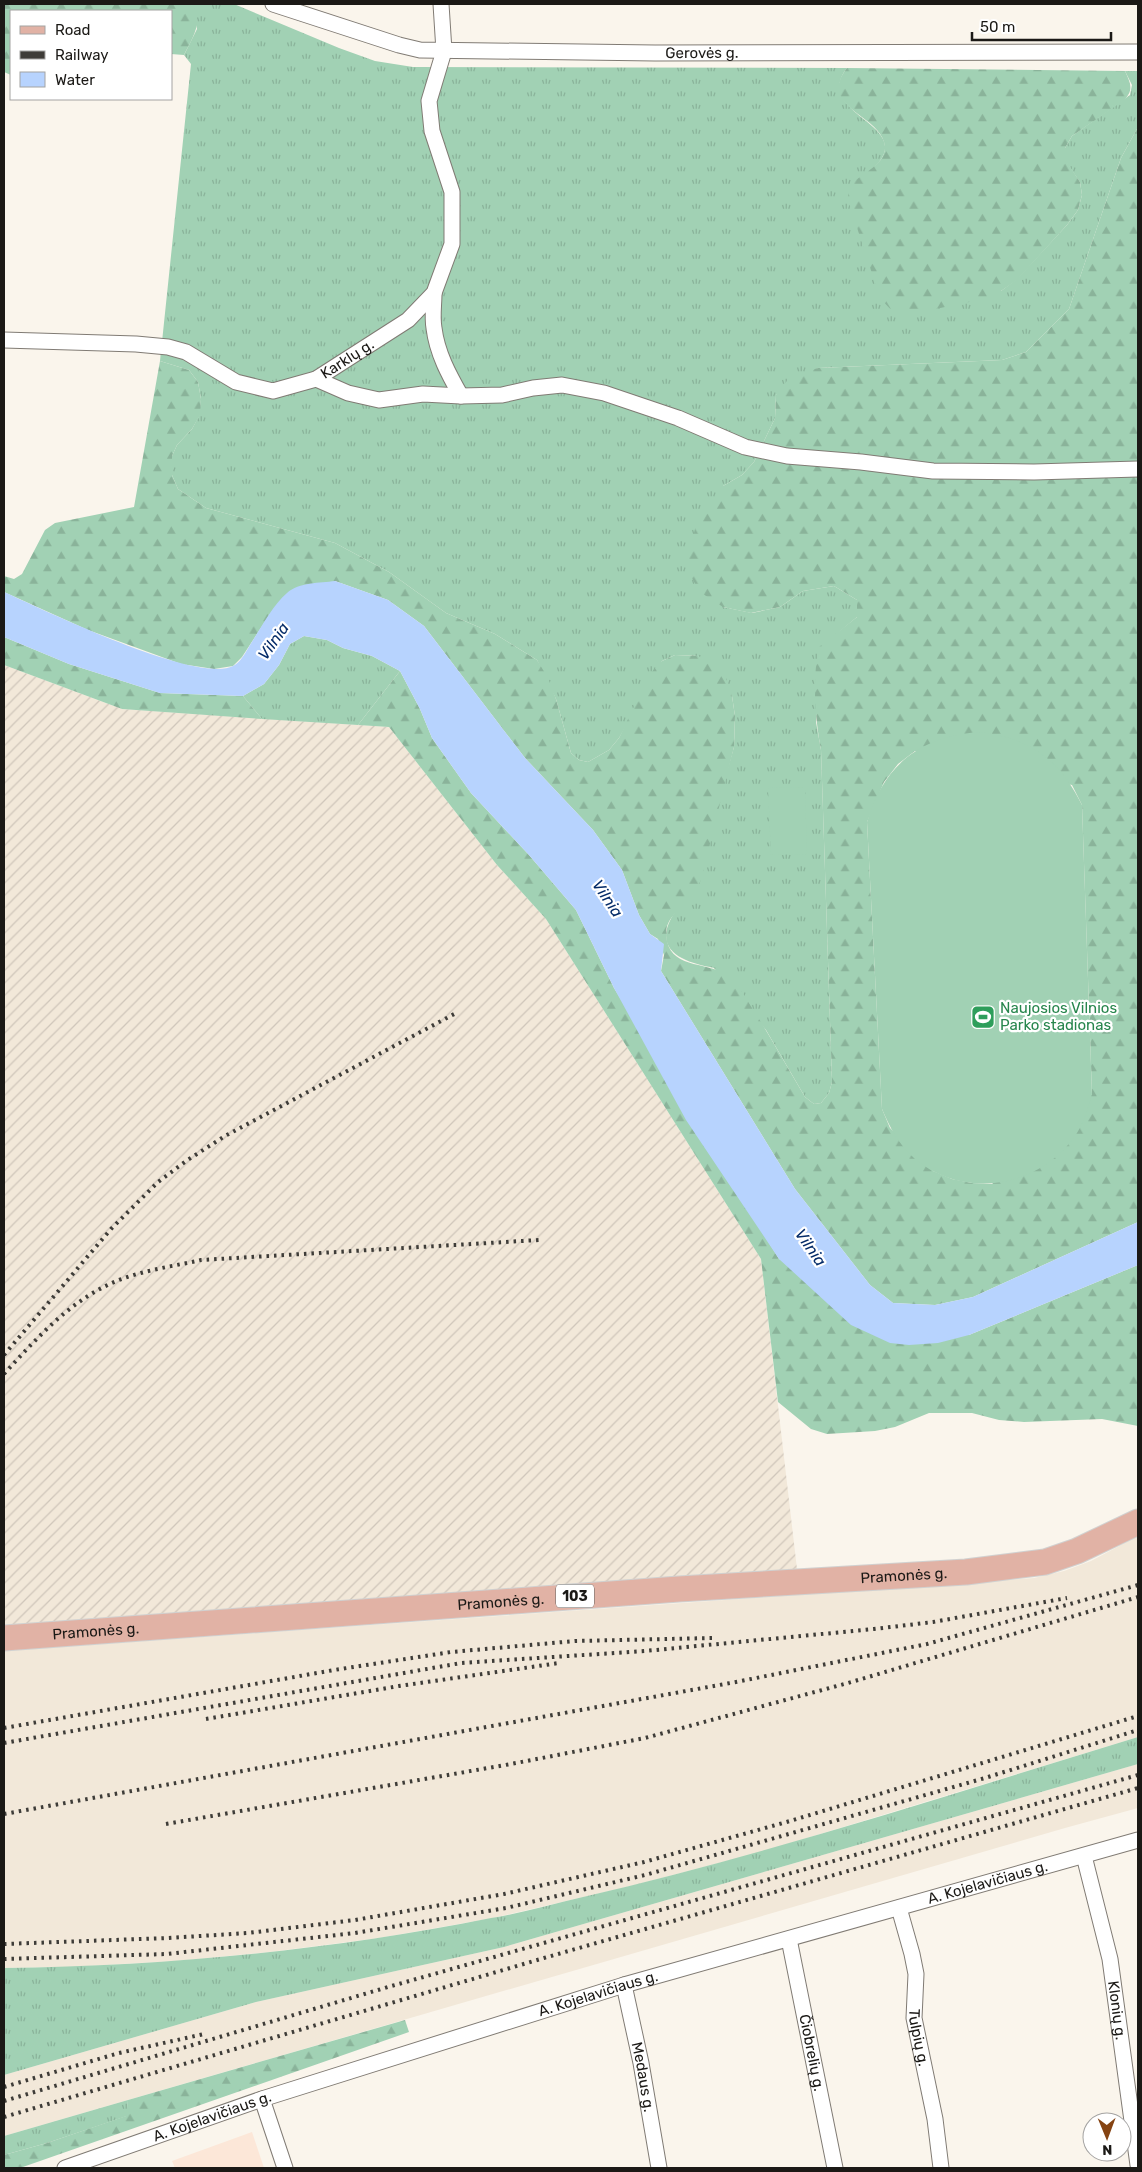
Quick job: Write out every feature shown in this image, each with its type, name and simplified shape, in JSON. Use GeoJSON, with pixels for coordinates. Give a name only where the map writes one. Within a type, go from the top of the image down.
{"type":"FeatureCollection","features":[{"type":"Feature","properties":{"kind":"main road","name":"Pramonės g."},"geometry":{"type":"LineString","coordinates":[[4,1638],[669,1589],[976,1571],[1045,1562],[1077,1551],[1138,1522]]}},
{"type":"Feature","properties":{"kind":"street","name":"Gerovės g."},"geometry":{"type":"LineString","coordinates":[[273,4],[398,45],[420,50],[645,53],[1138,52]]}},
{"type":"Feature","properties":{"kind":"street"},"geometry":{"type":"LineString","coordinates":[[441,4],[444,51]]}},
{"type":"Feature","properties":{"kind":"street","name":"Karklų g."},"geometry":{"type":"LineString","coordinates":[[4,340],[136,344],[168,347],[186,352],[236,382],[273,391],[316,379],[408,320],[434,293],[452,244],[452,192],[432,131],[429,100],[444,51]]}},
{"type":"Feature","properties":{"kind":"street"},"geometry":{"type":"LineString","coordinates":[[434,293],[433,328],[448,374],[461,396]]}},
{"type":"Feature","properties":{"kind":"street"},"geometry":{"type":"LineString","coordinates":[[316,379],[348,393],[379,400],[423,394],[461,396],[502,395],[533,388],[562,385],[604,393],[678,418],[745,447],[787,456],[861,462],[933,471],[1034,472],[1138,469]]}},
{"type":"Feature","properties":{"kind":"street","name":"A. Kojelavičiaus g."},"geometry":{"type":"LineString","coordinates":[[65,2168],[262,2099],[624,1985],[1138,1840]]}},
{"type":"Feature","properties":{"kind":"street","name":"Klonių g."},"geometry":{"type":"LineString","coordinates":[[1084,1856],[1110,1959],[1138,2165]]}},
{"type":"Feature","properties":{"kind":"street","name":"Tulpių g."},"geometry":{"type":"LineString","coordinates":[[899,1908],[916,1974],[914,2018],[935,2119],[941,2168]]}},
{"type":"Feature","properties":{"kind":"street","name":"Čiobrelių g."},"geometry":{"type":"LineString","coordinates":[[789,1939],[835,2168]]}},
{"type":"Feature","properties":{"kind":"street","name":"Medaus g."},"geometry":{"type":"LineString","coordinates":[[624,1985],[641,2062],[659,2168]]}},
{"type":"Feature","properties":{"kind":"street"},"geometry":{"type":"LineString","coordinates":[[262,2099],[285,2168]]}},
{"type":"Feature","properties":{"kind":"shaded area"},"geometry":{"type":"Polygon","coordinates":[[[4,665],[122,709],[389,727],[497,865],[546,919],[761,1259],[797,1569],[4,1625],[4,665]]]}},
{"type":"Feature","properties":{"kind":"shaded area"},"geometry":{"type":"Polygon","coordinates":[[[1138,1536],[1138,1737],[761,1852],[631,1886],[493,1918],[379,1938],[270,1952],[177,1961],[69,1967],[4,1968],[4,1651],[1034,1578],[1064,1571],[1091,1561],[1138,1536]]]}},
{"type":"Feature","properties":{"kind":"shaded area"},"geometry":{"type":"Polygon","coordinates":[[[1138,1764],[1138,1808],[4,2136],[4,2075],[256,2002],[504,1947],[1138,1764]]]}},
{"type":"Feature","properties":{"kind":"shaded area"},"geometry":{"type":"Polygon","coordinates":[[[252,2132],[264,2168],[175,2168],[172,2161],[252,2132]]]}},
{"type":"Feature","properties":{"kind":"green space"},"geometry":{"type":"Polygon","coordinates":[[[4,4],[191,4],[197,16],[196,30],[184,55],[172,54],[172,10],[10,10],[10,75],[4,72],[4,4]]]}},
{"type":"Feature","properties":{"kind":"green space"},"geometry":{"type":"Polygon","coordinates":[[[191,4],[234,4],[375,61],[413,67],[847,68],[840,83],[842,96],[850,107],[882,137],[885,149],[876,166],[850,187],[1001,291],[1017,279],[1067,225],[1078,210],[1082,195],[1080,182],[1064,159],[1065,148],[1072,136],[1130,95],[1132,85],[1125,71],[1138,71],[1138,127],[1121,158],[1069,309],[1026,352],[1002,360],[818,368],[776,395],[775,418],[754,462],[742,475],[723,486],[723,607],[752,613],[780,607],[803,591],[834,586],[857,600],[857,617],[839,632],[817,699],[816,722],[821,750],[832,1082],[829,1093],[821,1103],[814,1104],[805,1097],[766,1030],[714,968],[693,963],[675,954],[669,947],[666,938],[667,928],[673,915],[692,896],[734,747],[735,716],[732,696],[698,656],[675,655],[662,661],[619,738],[609,750],[588,762],[579,760],[571,753],[556,699],[537,660],[495,634],[446,613],[389,572],[335,543],[206,508],[178,489],[172,475],[172,456],[177,445],[192,429],[199,416],[201,399],[198,382],[189,370],[160,361],[191,64],[184,55],[197,29],[191,4]]]}},
{"type":"Feature","properties":{"kind":"green space"},"geometry":{"type":"Polygon","coordinates":[[[847,68],[1125,71],[1129,80],[1130,91],[1123,101],[1072,136],[1065,148],[1065,159],[1080,182],[1082,195],[1078,210],[1067,225],[1017,280],[1001,291],[984,299],[906,315],[893,312],[880,298],[848,200],[849,188],[878,163],[885,150],[884,142],[879,132],[843,101],[839,92],[840,81],[847,68]]]}},
{"type":"Feature","properties":{"kind":"green space"},"geometry":{"type":"Polygon","coordinates":[[[1138,127],[1138,1222],[973,1297],[935,1305],[893,1303],[870,1285],[795,1189],[661,971],[664,955],[658,939],[650,934],[639,915],[622,870],[593,830],[525,758],[424,626],[388,600],[335,581],[270,614],[242,657],[233,666],[214,669],[181,664],[88,630],[4,592],[4,576],[14,579],[22,574],[45,530],[55,523],[134,507],[160,361],[189,370],[198,382],[201,399],[200,415],[192,429],[177,445],[172,456],[172,475],[178,489],[206,508],[335,543],[389,572],[446,613],[495,634],[537,660],[548,678],[556,699],[571,753],[579,760],[588,762],[609,750],[619,738],[649,675],[662,661],[675,655],[698,656],[715,663],[726,678],[732,696],[735,716],[734,747],[701,880],[692,897],[677,911],[670,921],[666,933],[667,941],[677,957],[722,972],[733,980],[766,1030],[805,1097],[814,1104],[821,1103],[829,1093],[832,1082],[821,750],[817,725],[815,685],[819,647],[857,617],[857,600],[834,586],[803,591],[780,607],[751,613],[723,607],[700,592],[690,575],[688,557],[695,529],[723,486],[742,475],[754,462],[775,418],[776,395],[790,377],[818,368],[1002,360],[1026,352],[1069,309],[1121,158],[1138,127]],[[915,751],[898,764],[884,782],[867,822],[882,1109],[890,1128],[933,1171],[952,1179],[992,1184],[1092,1094],[1082,805],[1072,785],[915,751]]]}},
{"type":"Feature","properties":{"kind":"green space"},"geometry":{"type":"Polygon","coordinates":[[[304,636],[327,640],[343,648],[372,656],[400,671],[358,725],[262,719],[243,696],[264,684],[279,665],[290,644],[304,636]]]}},
{"type":"Feature","properties":{"kind":"green space"},"geometry":{"type":"Polygon","coordinates":[[[4,637],[69,664],[160,693],[243,696],[262,719],[122,709],[4,665],[4,637]]]}},
{"type":"Feature","properties":{"kind":"green space"},"geometry":{"type":"Polygon","coordinates":[[[400,671],[420,709],[432,738],[471,793],[529,855],[576,910],[614,988],[779,1259],[969,1335],[1138,1265],[1138,1426],[1102,1419],[1024,1422],[999,1420],[972,1413],[929,1413],[895,1427],[875,1431],[827,1434],[811,1429],[778,1402],[761,1259],[546,919],[497,865],[389,727],[358,725],[400,671]]]}},
{"type":"Feature","properties":{"kind":"green space","name":"Naujosios Vilnios Parko stadionas"},"geometry":{"type":"Polygon","coordinates":[[[979,732],[1013,739],[1041,754],[1053,763],[1063,775],[1082,805],[1092,1094],[1084,1120],[1077,1133],[1062,1151],[1044,1166],[1024,1176],[1002,1182],[979,1183],[956,1180],[935,1172],[915,1159],[896,1136],[882,1109],[867,822],[874,802],[883,785],[894,770],[907,758],[939,740],[979,732]]]}},
{"type":"Feature","properties":{"kind":"green space"},"geometry":{"type":"Polygon","coordinates":[[[805,787],[807,854],[771,855],[768,788],[805,787]]]}},
{"type":"Feature","properties":{"kind":"green space"},"geometry":{"type":"Polygon","coordinates":[[[1138,1737],[1138,1764],[504,1947],[256,2002],[4,2075],[4,1968],[126,1964],[249,1954],[370,1939],[503,1916],[723,1862],[931,1801],[1138,1737]]]}},
{"type":"Feature","properties":{"kind":"green space"},"geometry":{"type":"Polygon","coordinates":[[[405,2020],[409,2032],[20,2168],[4,2168],[4,2155],[47,2143],[126,2116],[128,2100],[405,2020]]]}},
{"type":"Feature","properties":{"kind":"green space"},"geometry":{"type":"Polygon","coordinates":[[[128,2100],[127,2116],[47,2143],[4,2155],[4,2136],[128,2100]]]}},
{"type":"Feature","properties":{"kind":"water","name":"Vilnia"},"geometry":{"type":"Polygon","coordinates":[[[335,581],[388,600],[424,626],[525,758],[593,830],[622,870],[639,915],[650,934],[664,944],[661,971],[795,1189],[870,1285],[893,1303],[935,1305],[973,1297],[1138,1222],[1138,1265],[969,1335],[938,1343],[909,1345],[890,1343],[851,1325],[779,1259],[686,1120],[614,988],[576,910],[529,855],[471,793],[432,738],[420,709],[400,671],[372,656],[343,648],[327,640],[304,636],[290,644],[279,665],[264,684],[243,696],[160,693],[69,664],[4,637],[4,592],[84,628],[155,655],[188,665],[215,669],[233,666],[243,657],[272,611],[287,593],[304,585],[335,581]]]}},
{"type":"Feature","properties":{"kind":"railway"},"geometry":{"type":"LineString","coordinates":[[4,1355],[111,1229],[158,1182],[225,1136],[458,1012]]}},
{"type":"Feature","properties":{"kind":"railway"},"geometry":{"type":"LineString","coordinates":[[4,1374],[42,1333],[85,1298],[119,1280],[149,1271],[201,1260],[539,1240]]}},
{"type":"Feature","properties":{"kind":"railway"},"geometry":{"type":"LineString","coordinates":[[4,1814],[736,1682],[927,1644],[1138,1585]]}},
{"type":"Feature","properties":{"kind":"railway"},"geometry":{"type":"LineString","coordinates":[[166,1824],[511,1764],[645,1738],[848,1683],[1138,1597]]}},
{"type":"Feature","properties":{"kind":"railway"},"geometry":{"type":"LineString","coordinates":[[4,1743],[461,1663],[645,1651],[874,1629],[933,1622],[1067,1598]]}},
{"type":"Feature","properties":{"kind":"railway"},"geometry":{"type":"LineString","coordinates":[[4,1728],[334,1670],[451,1652],[575,1641],[712,1638]]}},
{"type":"Feature","properties":{"kind":"railway"},"geometry":{"type":"LineString","coordinates":[[206,1719],[399,1686],[559,1663]]}},
{"type":"Feature","properties":{"kind":"railway"},"geometry":{"type":"LineString","coordinates":[[4,1944],[248,1933],[355,1920],[504,1894],[644,1862],[790,1821],[1138,1716]]}},
{"type":"Feature","properties":{"kind":"railway"},"geometry":{"type":"LineString","coordinates":[[4,1959],[167,1954],[355,1933],[506,1908],[645,1875],[985,1778],[1138,1730]]}},
{"type":"Feature","properties":{"kind":"railway"},"geometry":{"type":"LineString","coordinates":[[4,2101],[388,1987],[1138,1775]]}},
{"type":"Feature","properties":{"kind":"railway"},"geometry":{"type":"LineString","coordinates":[[4,2117],[544,1958],[1138,1788]]}},
{"type":"Feature","properties":{"kind":"railway"},"geometry":{"type":"LineString","coordinates":[[4,2087],[119,2053],[204,2034]]}},
{"type":"Feature","properties":{"kind":"place","name":"Naujosios Vilnios Parko stadionas"},"geometry":{"type":"Point","coordinates":[983,1017]}}]}
